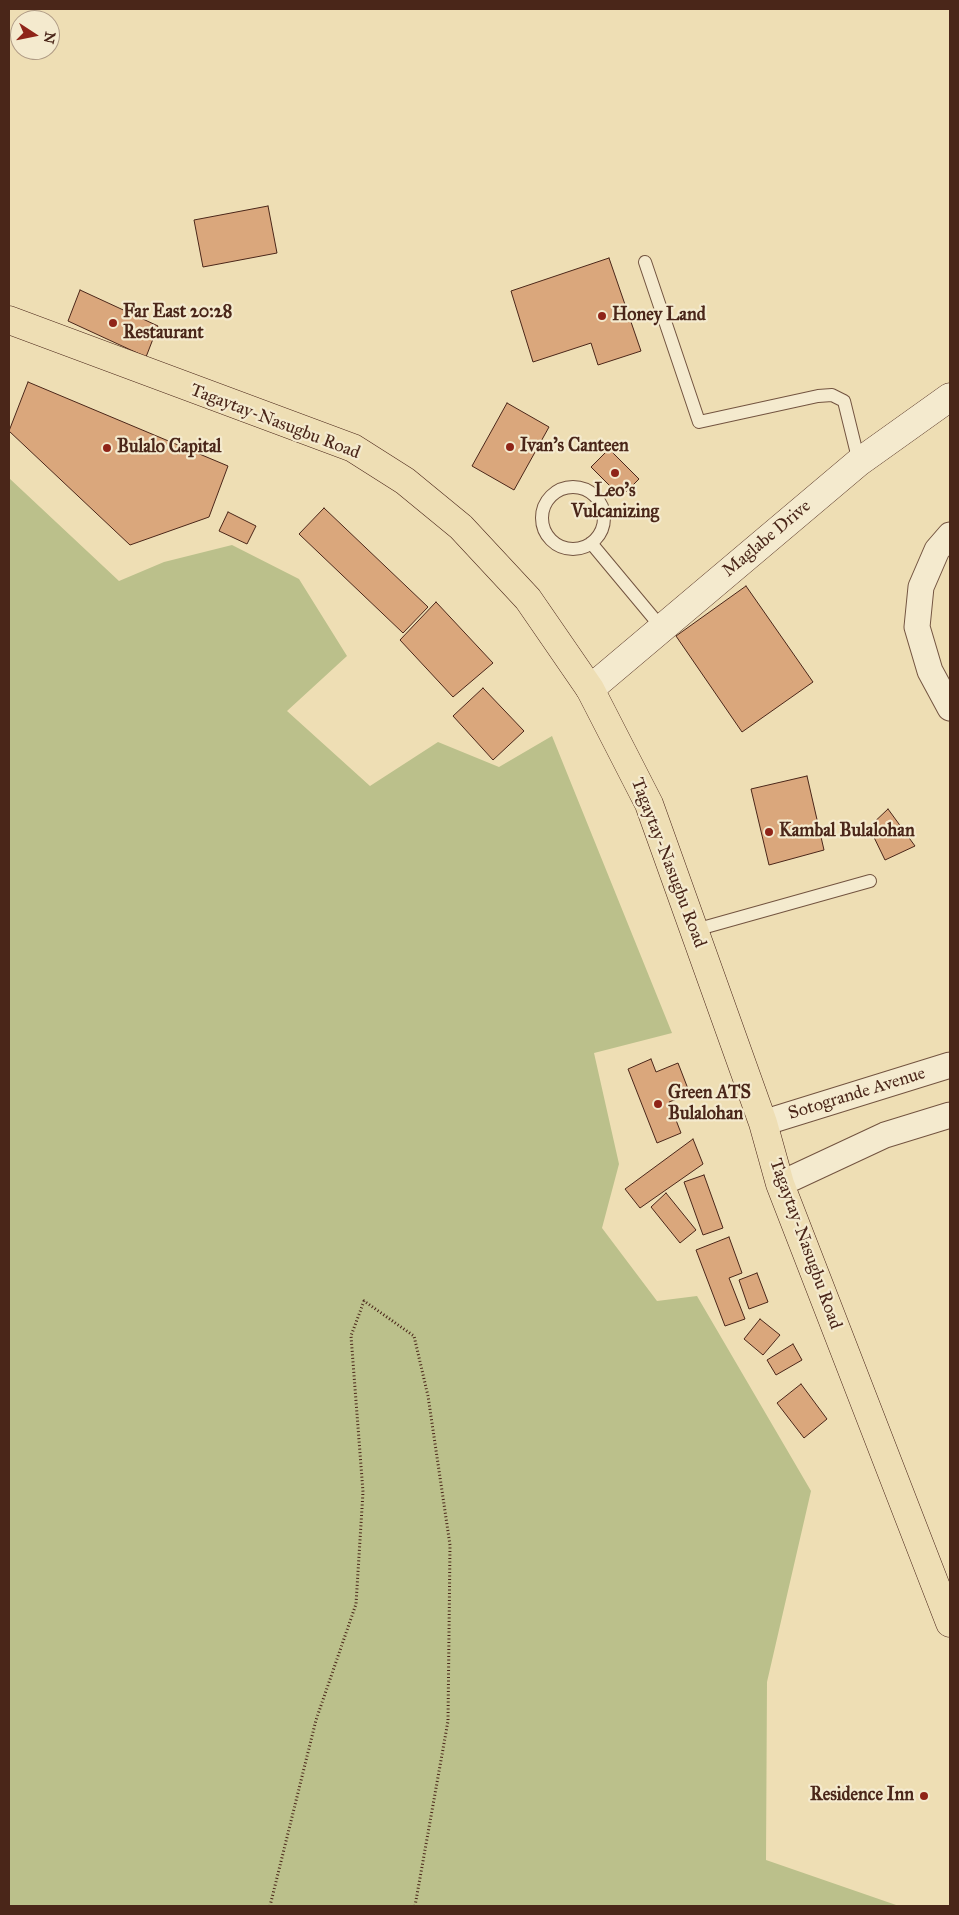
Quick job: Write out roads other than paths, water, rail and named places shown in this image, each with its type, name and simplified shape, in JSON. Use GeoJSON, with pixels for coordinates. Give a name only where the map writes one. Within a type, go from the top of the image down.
{"type":"FeatureCollection","features":[{"type":"Feature","properties":{"kind":"main road","name":"Tagaytay-Nasugbu Road"},"geometry":{"type":"LineString","coordinates":[[9,320],[353,448],[405,481],[461,528],[528,599],[590,689],[649,804],[763,1123],[780,1184],[950,1623]]}},
{"type":"Feature","properties":{"kind":"main road","name":"Maglabe Drive"},"geometry":{"type":"LineString","coordinates":[[590,689],[661,627],[859,462],[950,397]]}},
{"type":"Feature","properties":{"kind":"street"},"geometry":{"type":"LineString","coordinates":[[950,535],[937,550],[921,587],[917,627],[930,671],[950,708]]}},
{"type":"Feature","properties":{"kind":"street","name":"Sotogrande Avenue"},"geometry":{"type":"LineString","coordinates":[[763,1123],[950,1065]]}},
{"type":"Feature","properties":{"kind":"street"},"geometry":{"type":"LineString","coordinates":[[780,1184],[885,1135],[950,1115]]}},
{"type":"Feature","properties":{"kind":"lane"},"geometry":{"type":"LineString","coordinates":[[645,262],[699,422],[818,396],[832,395],[844,401],[859,462]]}},
{"type":"Feature","properties":{"kind":"lane"},"geometry":{"type":"LineString","coordinates":[[577,487],[587,490],[601,505],[604,515],[603,526],[599,535],[591,543],[583,547],[563,547],[548,536],[544,527],[545,507],[556,492],[577,487]]}},
{"type":"Feature","properties":{"kind":"lane"},"geometry":{"type":"LineString","coordinates":[[591,543],[661,627]]}},
{"type":"Feature","properties":{"kind":"lane"},"geometry":{"type":"LineString","coordinates":[[695,930],[870,881]]}},
{"type":"Feature","properties":{"kind":"place","name":"Honey Land"},"geometry":{"type":"Point","coordinates":[602,316]}},
{"type":"Feature","properties":{"kind":"place","name":"Far East 20:28 Restaurant"},"geometry":{"type":"Point","coordinates":[113,323]}},
{"type":"Feature","properties":{"kind":"place","name":"Ivan's Canteen"},"geometry":{"type":"Point","coordinates":[510,447]}},
{"type":"Feature","properties":{"kind":"place","name":"Bulalo Capital"},"geometry":{"type":"Point","coordinates":[107,448]}},
{"type":"Feature","properties":{"kind":"place","name":"Leo's Vulcanizing"},"geometry":{"type":"Point","coordinates":[615,473]}},
{"type":"Feature","properties":{"kind":"place","name":"Kambal Bulalohan"},"geometry":{"type":"Point","coordinates":[769,832]}},
{"type":"Feature","properties":{"kind":"place","name":"Green ATS Bulalohan"},"geometry":{"type":"Point","coordinates":[658,1104]}},
{"type":"Feature","properties":{"kind":"place","name":"Residence Inn"},"geometry":{"type":"Point","coordinates":[924,1796]}}]}
